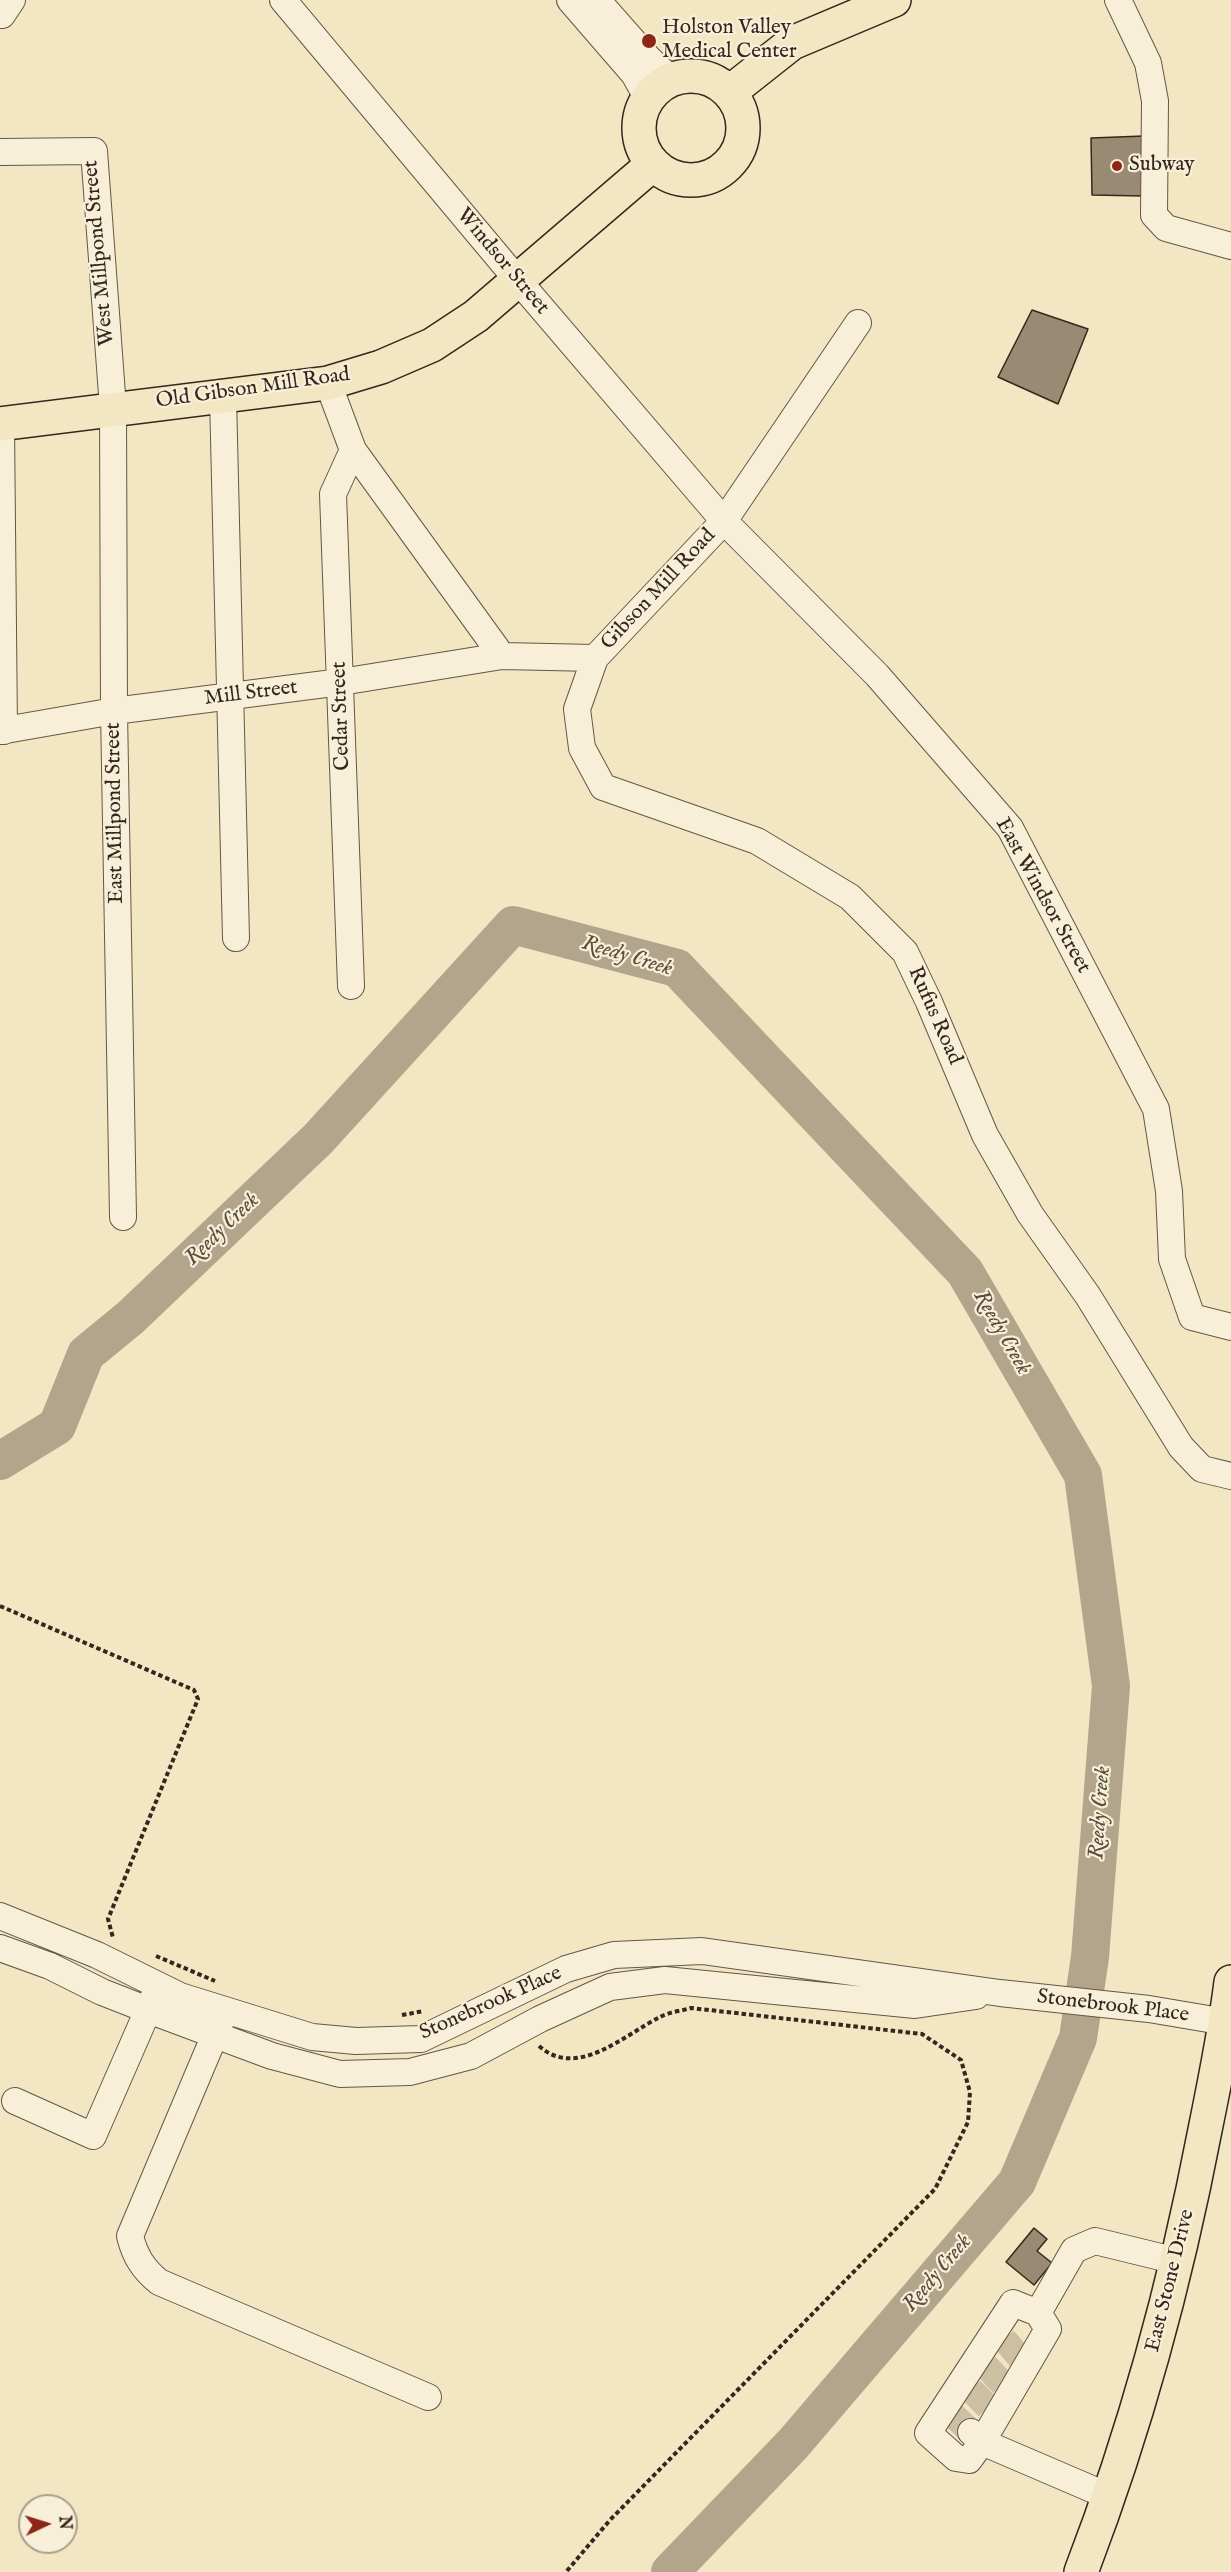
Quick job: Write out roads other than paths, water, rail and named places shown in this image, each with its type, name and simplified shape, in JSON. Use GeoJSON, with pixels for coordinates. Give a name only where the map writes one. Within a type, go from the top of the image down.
{"type":"FeatureCollection","features":[{"type":"Feature","properties":{"kind":"main road"},"geometry":{"type":"LineString","coordinates":[[730,92],[792,43],[894,0]]}},
{"type":"Feature","properties":{"kind":"main road"},"geometry":{"type":"LineString","coordinates":[[687,75],[702,76],[717,82],[730,92],[739,105],[744,122],[743,138],[738,154],[727,167],[713,176],[698,180],[681,180],[665,174],[653,164],[643,150],[639,133],[640,116],[659,89],[687,75]]}},
{"type":"Feature","properties":{"kind":"main road","name":"Old Gibson Mill Road"},"geometry":{"type":"LineString","coordinates":[[0,424],[328,382],[381,368],[432,345],[476,316],[653,164]]}},
{"type":"Feature","properties":{"kind":"main road","name":"East Stone Drive"},"geometry":{"type":"LineString","coordinates":[[1081,2572],[1133,2423],[1177,2261],[1191,2203],[1226,2022],[1231,1982]]}},
{"type":"Feature","properties":{"kind":"street","name":"Windsor Street"},"geometry":{"type":"LineString","coordinates":[[283,0],[724,521]]}},
{"type":"Feature","properties":{"kind":"street"},"geometry":{"type":"LineString","coordinates":[[570,0],[634,74],[659,89]]}},
{"type":"Feature","properties":{"kind":"street"},"geometry":{"type":"LineString","coordinates":[[597,0],[650,60],[659,89]]}},
{"type":"Feature","properties":{"kind":"street"},"geometry":{"type":"LineString","coordinates":[[1118,0],[1148,63],[1153,92],[1154,215],[1166,228],[1231,246]]}},
{"type":"Feature","properties":{"kind":"street","name":"West Millpond Street"},"geometry":{"type":"LineString","coordinates":[[0,152],[94,151],[113,408]]}},
{"type":"Feature","properties":{"kind":"street","name":"Gibson Mill Road"},"geometry":{"type":"LineString","coordinates":[[502,656],[595,658],[724,521],[858,323]]}},
{"type":"Feature","properties":{"kind":"street"},"geometry":{"type":"LineString","coordinates":[[328,382],[353,450],[502,656]]}},
{"type":"Feature","properties":{"kind":"street"},"geometry":{"type":"LineString","coordinates":[[223,397],[236,938]]}},
{"type":"Feature","properties":{"kind":"street","name":"East Millpond Street"},"geometry":{"type":"LineString","coordinates":[[113,408],[114,711],[123,1217]]}},
{"type":"Feature","properties":{"kind":"street"},"geometry":{"type":"LineString","coordinates":[[0,424],[2,731]]}},
{"type":"Feature","properties":{"kind":"street","name":"Cedar Street"},"geometry":{"type":"LineString","coordinates":[[351,986],[333,494],[353,450]]}},
{"type":"Feature","properties":{"kind":"street","name":"East Windsor Street"},"geometry":{"type":"LineString","coordinates":[[724,521],[878,675],[1010,828],[1156,1109],[1169,1191],[1172,1258],[1192,1317],[1231,1327]]}},
{"type":"Feature","properties":{"kind":"street","name":"Mill Street"},"geometry":{"type":"LineString","coordinates":[[2,731],[114,711],[341,682],[502,656]]}},
{"type":"Feature","properties":{"kind":"street","name":"Rufus Road"},"geometry":{"type":"LineString","coordinates":[[595,658],[577,709],[582,748],[603,787],[757,841],[850,897],[905,952],[929,1002],[985,1135],[1030,1214],[1088,1296],[1181,1447],[1202,1469],[1231,1476]]}},
{"type":"Feature","properties":{"kind":"street","name":"Stonebrook Place"},"geometry":{"type":"LineString","coordinates":[[0,1916],[97,1955],[180,1996],[312,2037],[356,2041],[422,2039],[566,1969],[614,1954],[702,1951],[1000,1993],[1149,2009],[1226,2022]]}},
{"type":"Feature","properties":{"kind":"street","name":"Stonebrook Place"},"geometry":{"type":"LineString","coordinates":[[0,1948],[50,1966],[102,1992],[272,2056],[340,2074],[410,2072],[471,2056],[540,2019],[610,1987],[665,1980],[915,2005],[1000,1993]]}},
{"type":"Feature","properties":{"kind":"street"},"geometry":{"type":"LineString","coordinates":[[15,2102],[93,2136],[159,1985]]}},
{"type":"Feature","properties":{"kind":"street"},"geometry":{"type":"LineString","coordinates":[[225,2010],[130,2236],[134,2253],[146,2272],[159,2282],[428,2397]]}},
{"type":"Feature","properties":{"kind":"street"},"geometry":{"type":"LineString","coordinates":[[1038,2313],[1074,2250],[1095,2241],[1177,2261]]}},
{"type":"Feature","properties":{"kind":"street"},"geometry":{"type":"LineString","coordinates":[[963,2424],[994,2375],[1012,2348],[1048,2329],[1038,2313],[1013,2303],[1012,2348],[963,2424]]}},
{"type":"Feature","properties":{"kind":"street"},"geometry":{"type":"LineString","coordinates":[[963,2424],[1108,2496]]}},
{"type":"Feature","properties":{"kind":"waterway","name":"Reedy Creek"},"geometry":{"type":"LineString","coordinates":[[0,1461],[57,1426],[86,1354],[131,1317],[318,1139],[513,925],[677,968],[965,1272],[1083,1475],[1111,1686],[1090,1957],[1078,2038],[1017,2182],[793,2444],[670,2572]]}},
{"type":"Feature","properties":{"kind":"tunnel"},"geometry":{"type":"LineString","coordinates":[[1004,2339],[1020,2358]]}},
{"type":"Feature","properties":{"kind":"tunnel"},"geometry":{"type":"LineString","coordinates":[[986,2366],[1003,2384]]}},
{"type":"Feature","properties":{"kind":"tunnel"},"geometry":{"type":"LineString","coordinates":[[971,2390],[988,2407]]}},
{"type":"Feature","properties":{"kind":"tunnel"},"geometry":{"type":"LineString","coordinates":[[953,2415],[971,2432]]}},
{"type":"Feature","properties":{"kind":"place","name":"Holston Valley Medical Center"},"geometry":{"type":"Point","coordinates":[649,41]}},
{"type":"Feature","properties":{"kind":"place","name":"Subway"},"geometry":{"type":"Point","coordinates":[1117,166]}}]}
